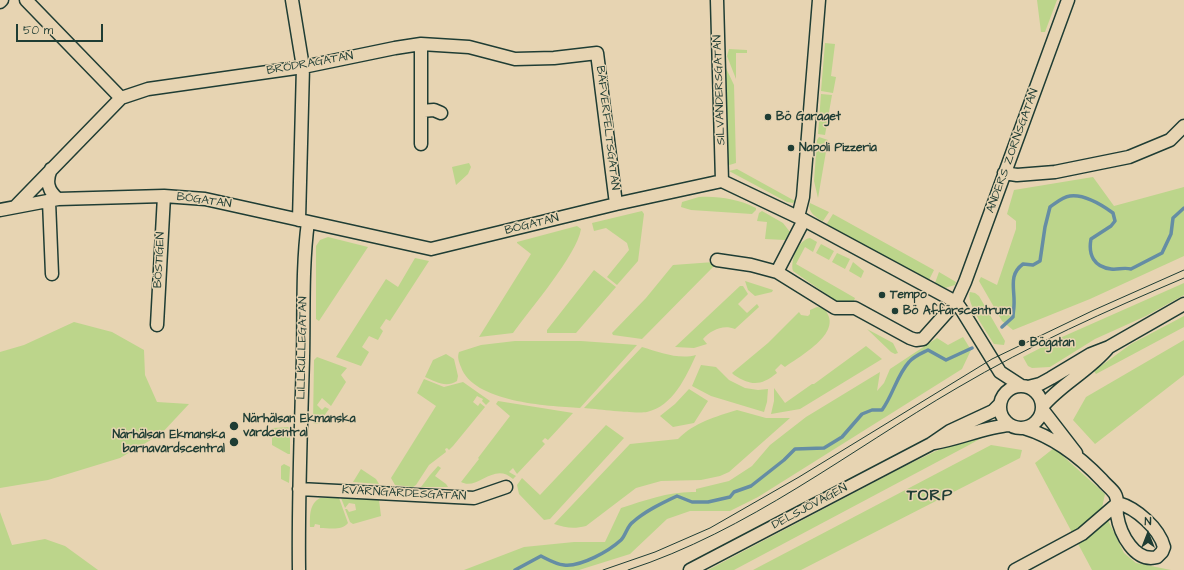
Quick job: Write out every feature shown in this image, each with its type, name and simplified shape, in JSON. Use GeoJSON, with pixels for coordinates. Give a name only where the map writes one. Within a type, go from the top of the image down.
{"type":"FeatureCollection","features":[{"type":"Feature","properties":{"kind":"street"},"geometry":{"type":"LineString","coordinates":[[26,0],[121,98]]}},
{"type":"Feature","properties":{"kind":"street","name":"LILLKULLEGATAN"},"geometry":{"type":"LineString","coordinates":[[292,0],[303,67],[304,221],[306,243],[299,489],[299,570]]}},
{"type":"Feature","properties":{"kind":"street","name":"SILVANDERSGATAN"},"geometry":{"type":"LineString","coordinates":[[717,0],[722,181]]}},
{"type":"Feature","properties":{"kind":"street"},"geometry":{"type":"LineString","coordinates":[[777,272],[801,218],[819,0]]}},
{"type":"Feature","properties":{"kind":"street","name":"ANDERS ZORNSGATAN"},"geometry":{"type":"LineString","coordinates":[[956,302],[1068,0]]}},
{"type":"Feature","properties":{"kind":"street"},"geometry":{"type":"LineString","coordinates":[[421,44],[421,144]]}},
{"type":"Feature","properties":{"kind":"street","name":"BRÖDRAGATAN"},"geometry":{"type":"LineString","coordinates":[[16,206],[121,98],[148,88],[303,67],[421,44],[469,47],[515,59],[554,58],[597,53]]}},
{"type":"Feature","properties":{"kind":"street","name":"BÄFVERFELTSGATAN"},"geometry":{"type":"LineString","coordinates":[[597,53],[616,204]]}},
{"type":"Feature","properties":{"kind":"street"},"geometry":{"type":"LineString","coordinates":[[421,111],[434,110],[442,113]]}},
{"type":"Feature","properties":{"kind":"street"},"geometry":{"type":"LineString","coordinates":[[1004,173],[1017,175],[1055,172],[1129,157],[1170,140],[1184,126]]}},
{"type":"Feature","properties":{"kind":"street"},"geometry":{"type":"LineString","coordinates":[[51,169],[47,179],[48,187],[53,200],[52,274]]}},
{"type":"Feature","properties":{"kind":"street"},"geometry":{"type":"LineString","coordinates":[[722,181],[801,218],[956,302],[1000,372],[1039,395],[1042,408],[1079,458],[1114,494],[1118,503],[1117,514],[1119,524],[1134,550],[1144,557],[1157,557],[1162,552],[1164,547],[1158,532],[1136,512],[1127,506],[1118,503]]}},
{"type":"Feature","properties":{"kind":"street","name":"BÖGATAN"},"geometry":{"type":"LineString","coordinates":[[0,210],[53,200],[164,196],[205,199],[432,249],[616,204],[722,181]]}},
{"type":"Feature","properties":{"kind":"street","name":"BÖSTIGEN"},"geometry":{"type":"LineString","coordinates":[[157,325],[164,196]]}},
{"type":"Feature","properties":{"kind":"street"},"geometry":{"type":"LineString","coordinates":[[717,260],[751,264],[777,272],[835,308],[855,308],[916,340],[921,340],[927,336],[956,302]]}},
{"type":"Feature","properties":{"kind":"street"},"geometry":{"type":"LineString","coordinates":[[1001,400],[1010,388],[1040,384],[1090,354],[1109,347],[1184,304]]}},
{"type":"Feature","properties":{"kind":"street"},"geometry":{"type":"LineString","coordinates":[[1024,428],[1037,421],[1042,408],[1049,398],[1098,360],[1109,347]]}},
{"type":"Feature","properties":{"kind":"street"},"geometry":{"type":"LineString","coordinates":[[1000,372],[1002,415],[1010,425],[1036,431],[1079,458]]}},
{"type":"Feature","properties":{"kind":"street","name":"DELSJÖVÄGEN"},"geometry":{"type":"LineString","coordinates":[[690,570],[931,444],[950,431],[993,411],[1001,400]]}},
{"type":"Feature","properties":{"kind":"street","name":"DELSJÖVÄGEN"},"geometry":{"type":"LineString","coordinates":[[931,444],[953,440],[987,428],[1010,425]]}},
{"type":"Feature","properties":{"kind":"street","name":"KVARNGÄRDESGATAN"},"geometry":{"type":"LineString","coordinates":[[299,489],[474,498],[506,487]]}},
{"type":"Feature","properties":{"kind":"street"},"geometry":{"type":"LineString","coordinates":[[1015,570],[1082,534],[1118,503]]}},
{"type":"Feature","properties":{"kind":"green space"},"geometry":{"type":"Polygon","coordinates":[[[1037,0],[1057,0],[1045,32],[1041,32],[1037,0]]]}},
{"type":"Feature","properties":{"kind":"green space"},"geometry":{"type":"Polygon","coordinates":[[[825,43],[835,44],[831,76],[836,77],[833,93],[821,91],[825,43]]]}},
{"type":"Feature","properties":{"kind":"green space"},"geometry":{"type":"Polygon","coordinates":[[[729,49],[747,50],[747,53],[736,53],[736,79],[727,56],[729,49]]]}},
{"type":"Feature","properties":{"kind":"green space"},"geometry":{"type":"Polygon","coordinates":[[[724,64],[734,85],[736,163],[726,166],[724,64]]]}},
{"type":"Feature","properties":{"kind":"green space"},"geometry":{"type":"Polygon","coordinates":[[[821,94],[832,95],[825,135],[818,134],[821,94]]]}},
{"type":"Feature","properties":{"kind":"green space"},"geometry":{"type":"Polygon","coordinates":[[[819,137],[828,140],[818,198],[814,181],[817,140],[819,137]]]}},
{"type":"Feature","properties":{"kind":"green space"},"geometry":{"type":"Polygon","coordinates":[[[469,163],[471,167],[468,174],[456,185],[452,167],[469,163]]]}},
{"type":"Feature","properties":{"kind":"green space"},"geometry":{"type":"Polygon","coordinates":[[[737,169],[795,201],[793,203],[787,202],[729,171],[737,169]]]}},
{"type":"Feature","properties":{"kind":"green space"},"geometry":{"type":"Polygon","coordinates":[[[1093,177],[1114,206],[1184,187],[1184,256],[1090,299],[1013,330],[1002,321],[979,281],[981,277],[997,285],[1016,229],[1016,221],[1007,214],[1014,190],[1093,177]]]}},
{"type":"Feature","properties":{"kind":"green space"},"geometry":{"type":"Polygon","coordinates":[[[699,197],[714,197],[735,200],[756,208],[756,210],[752,214],[691,210],[681,207],[682,202],[699,197]]]}},
{"type":"Feature","properties":{"kind":"green space"},"geometry":{"type":"Polygon","coordinates":[[[810,203],[829,212],[823,221],[815,216],[811,211],[809,206],[810,203]]]}},
{"type":"Feature","properties":{"kind":"green space"},"geometry":{"type":"Polygon","coordinates":[[[642,211],[644,214],[638,261],[617,285],[607,277],[629,250],[627,243],[606,228],[594,231],[592,223],[642,211]]]}},
{"type":"Feature","properties":{"kind":"green space"},"geometry":{"type":"Polygon","coordinates":[[[762,211],[783,223],[790,232],[785,240],[765,239],[767,222],[757,221],[759,213],[762,211]]]}},
{"type":"Feature","properties":{"kind":"green space"},"geometry":{"type":"Polygon","coordinates":[[[833,214],[934,270],[929,280],[826,225],[833,214]]]}},
{"type":"Feature","properties":{"kind":"green space"},"geometry":{"type":"Polygon","coordinates":[[[577,226],[581,229],[578,240],[571,253],[552,282],[513,333],[479,337],[531,254],[517,242],[577,226]]]}},
{"type":"Feature","properties":{"kind":"green space"},"geometry":{"type":"Polygon","coordinates":[[[328,237],[368,247],[319,321],[316,319],[316,246],[320,240],[328,237]]]}},
{"type":"Feature","properties":{"kind":"green space"},"geometry":{"type":"Polygon","coordinates":[[[810,238],[817,242],[813,252],[805,247],[796,264],[855,298],[852,305],[842,305],[793,271],[792,267],[796,252],[802,243],[810,238]]]}},
{"type":"Feature","properties":{"kind":"green space"},"geometry":{"type":"Polygon","coordinates":[[[821,244],[834,251],[829,260],[816,253],[821,244]]]}},
{"type":"Feature","properties":{"kind":"green space"},"geometry":{"type":"Polygon","coordinates":[[[837,253],[850,259],[845,269],[832,262],[837,253]]]}},
{"type":"Feature","properties":{"kind":"green space"},"geometry":{"type":"Polygon","coordinates":[[[415,258],[429,261],[390,321],[386,319],[380,328],[383,331],[378,340],[369,336],[362,347],[369,352],[361,366],[336,357],[386,279],[398,287],[415,258]]]}},
{"type":"Feature","properties":{"kind":"green space"},"geometry":{"type":"Polygon","coordinates":[[[714,262],[714,266],[642,339],[613,335],[612,333],[646,298],[673,265],[714,262]]]}},
{"type":"Feature","properties":{"kind":"green space"},"geometry":{"type":"Polygon","coordinates":[[[853,262],[864,271],[861,278],[849,271],[853,262]]]}},
{"type":"Feature","properties":{"kind":"green space"},"geometry":{"type":"Polygon","coordinates":[[[594,270],[616,287],[576,333],[547,333],[547,330],[594,270]]]}},
{"type":"Feature","properties":{"kind":"green space"},"geometry":{"type":"Polygon","coordinates":[[[939,272],[956,282],[955,285],[945,288],[935,283],[939,272]]]}},
{"type":"Feature","properties":{"kind":"green space"},"geometry":{"type":"Polygon","coordinates":[[[745,281],[773,290],[772,292],[755,296],[748,290],[745,281]]]}},
{"type":"Feature","properties":{"kind":"green space"},"geometry":{"type":"Polygon","coordinates":[[[1184,283],[1184,295],[1146,316],[1095,339],[1050,367],[1032,368],[1028,366],[1023,357],[1062,337],[1184,283]]]}},
{"type":"Feature","properties":{"kind":"green space"},"geometry":{"type":"Polygon","coordinates":[[[740,286],[743,286],[748,294],[738,304],[747,313],[757,304],[759,307],[735,329],[726,327],[710,333],[703,339],[707,344],[694,348],[675,347],[740,286]]]}},
{"type":"Feature","properties":{"kind":"green space"},"geometry":{"type":"Polygon","coordinates":[[[970,292],[979,296],[1005,341],[1004,345],[994,344],[982,326],[971,303],[969,297],[970,292]]]}},
{"type":"Feature","properties":{"kind":"green space"},"geometry":{"type":"Polygon","coordinates":[[[817,307],[823,308],[829,317],[829,325],[819,342],[810,350],[785,367],[781,364],[775,370],[777,373],[761,382],[751,383],[740,379],[732,373],[768,343],[799,312],[801,315],[808,316],[810,314],[810,310],[817,307]]]}},
{"type":"Feature","properties":{"kind":"green space"},"geometry":{"type":"Polygon","coordinates":[[[1184,316],[1184,327],[1096,374],[1094,371],[1131,344],[1184,316]]]}},
{"type":"Feature","properties":{"kind":"green space"},"geometry":{"type":"Polygon","coordinates":[[[74,322],[112,332],[144,350],[145,375],[157,402],[189,404],[161,434],[120,458],[48,480],[0,488],[0,352],[24,345],[74,322]]]}},
{"type":"Feature","properties":{"kind":"green space"},"geometry":{"type":"Polygon","coordinates":[[[867,329],[893,343],[898,353],[895,354],[891,352],[867,329]]]}},
{"type":"Feature","properties":{"kind":"green space"},"geometry":{"type":"Polygon","coordinates":[[[963,337],[971,350],[962,369],[758,497],[730,511],[690,511],[667,519],[630,554],[579,570],[464,570],[524,547],[574,542],[605,542],[621,508],[667,495],[696,492],[696,489],[729,481],[752,466],[770,445],[806,417],[880,372],[877,391],[884,383],[890,369],[937,338],[948,345],[963,337]]]}},
{"type":"Feature","properties":{"kind":"green space"},"geometry":{"type":"Polygon","coordinates":[[[1184,340],[1184,375],[1095,444],[1073,420],[1086,397],[1184,340]]]}},
{"type":"Feature","properties":{"kind":"green space"},"geometry":{"type":"Polygon","coordinates":[[[515,341],[581,341],[637,345],[580,408],[549,406],[513,400],[495,395],[480,388],[468,379],[458,358],[459,352],[481,345],[515,341]]]}},
{"type":"Feature","properties":{"kind":"green space"},"geometry":{"type":"Polygon","coordinates":[[[866,346],[882,359],[800,409],[771,414],[774,401],[774,388],[785,403],[866,346]]]}},
{"type":"Feature","properties":{"kind":"green space"},"geometry":{"type":"Polygon","coordinates":[[[642,347],[676,356],[683,357],[696,355],[678,390],[664,404],[647,412],[625,412],[584,408],[642,347]]]}},
{"type":"Feature","properties":{"kind":"green space"},"geometry":{"type":"Polygon","coordinates":[[[446,354],[454,359],[458,376],[457,381],[445,384],[425,377],[433,360],[446,354]]]}},
{"type":"Feature","properties":{"kind":"green space"},"geometry":{"type":"Polygon","coordinates":[[[317,357],[347,368],[341,375],[346,382],[331,406],[322,398],[317,405],[322,410],[325,407],[329,409],[319,423],[315,424],[313,423],[314,360],[317,357]]]}},
{"type":"Feature","properties":{"kind":"green space"},"geometry":{"type":"Polygon","coordinates":[[[701,365],[716,367],[729,380],[745,388],[758,390],[768,389],[767,402],[764,412],[711,396],[692,386],[701,365]]]}},
{"type":"Feature","properties":{"kind":"green space"},"geometry":{"type":"Polygon","coordinates":[[[424,379],[444,387],[463,382],[490,401],[486,405],[482,401],[483,399],[477,396],[473,402],[478,406],[480,403],[485,407],[453,446],[449,450],[447,448],[445,449],[446,452],[429,465],[416,485],[413,487],[395,485],[391,478],[436,406],[417,393],[424,379]]]}},
{"type":"Feature","properties":{"kind":"green space"},"geometry":{"type":"Polygon","coordinates":[[[689,389],[708,401],[694,423],[673,427],[660,416],[675,404],[689,389]]]}},
{"type":"Feature","properties":{"kind":"green space"},"geometry":{"type":"Polygon","coordinates":[[[498,401],[573,413],[548,440],[545,438],[542,441],[545,444],[517,474],[513,468],[509,472],[516,476],[513,479],[506,474],[499,473],[493,474],[474,483],[467,484],[461,482],[510,416],[496,404],[498,401]]]}},
{"type":"Feature","properties":{"kind":"green space"},"geometry":{"type":"Polygon","coordinates":[[[737,410],[766,418],[790,418],[729,472],[720,476],[701,480],[661,481],[636,488],[586,526],[570,528],[554,524],[630,444],[678,439],[698,424],[737,410]]]}},
{"type":"Feature","properties":{"kind":"green space"},"geometry":{"type":"Polygon","coordinates":[[[606,425],[624,438],[550,519],[544,520],[519,494],[517,485],[522,478],[540,495],[606,425]]]}},
{"type":"Feature","properties":{"kind":"green space"},"geometry":{"type":"Polygon","coordinates":[[[290,427],[290,454],[288,454],[272,445],[272,429],[290,427]]]}},
{"type":"Feature","properties":{"kind":"green space"},"geometry":{"type":"Polygon","coordinates":[[[984,434],[985,436],[969,445],[734,570],[708,570],[903,467],[936,451],[984,434]]]}},
{"type":"Feature","properties":{"kind":"green space"},"geometry":{"type":"Polygon","coordinates":[[[991,445],[1022,450],[1020,458],[801,570],[753,570],[991,445]]]}},
{"type":"Feature","properties":{"kind":"green space"},"geometry":{"type":"Polygon","coordinates":[[[1054,448],[1105,494],[1102,508],[1124,553],[1136,563],[1171,570],[1092,570],[1035,463],[1054,448]]]}},
{"type":"Feature","properties":{"kind":"green space"},"geometry":{"type":"Polygon","coordinates":[[[284,464],[290,467],[289,483],[281,479],[281,466],[284,464]]]}},
{"type":"Feature","properties":{"kind":"green space"},"geometry":{"type":"Polygon","coordinates":[[[438,466],[441,468],[435,476],[448,487],[421,487],[430,475],[438,466]]]}},
{"type":"Feature","properties":{"kind":"green space"},"geometry":{"type":"Polygon","coordinates":[[[361,469],[376,479],[379,484],[353,482],[361,469]]]}},
{"type":"Feature","properties":{"kind":"green space"},"geometry":{"type":"Polygon","coordinates":[[[320,498],[339,498],[348,523],[345,526],[320,528],[320,525],[315,524],[314,527],[310,527],[312,507],[320,498]]]}},
{"type":"Feature","properties":{"kind":"green space"},"geometry":{"type":"Polygon","coordinates":[[[341,498],[379,500],[381,516],[353,524],[350,522],[345,509],[349,512],[356,510],[355,504],[349,503],[345,508],[341,498]]]}},
{"type":"Feature","properties":{"kind":"green space"},"geometry":{"type":"Polygon","coordinates":[[[0,512],[12,545],[45,539],[65,546],[98,570],[0,570],[0,512]]]}},
{"type":"Feature","properties":{"kind":"waterway"},"geometry":{"type":"LineString","coordinates":[[1002,327],[1013,317],[1013,283],[1015,273],[1023,264],[1033,265],[1040,261],[1045,227],[1050,207],[1059,200],[1070,196],[1087,198],[1113,213],[1115,221],[1111,226],[1091,239],[1090,250],[1096,263],[1105,268],[1114,269],[1131,269],[1162,253],[1171,234],[1173,218],[1184,208]]}},
{"type":"Feature","properties":{"kind":"waterway"},"geometry":{"type":"LineString","coordinates":[[515,570],[541,556],[555,563],[564,565],[571,565],[586,561],[609,549],[621,540],[629,526],[643,514],[677,496],[692,502],[708,502],[730,497],[734,492],[751,486],[784,460],[795,449],[824,448],[842,437],[862,414],[872,410],[882,410],[901,373],[909,362],[916,356],[928,350],[946,360],[972,348]]}},
{"type":"Feature","properties":{"kind":"tram line"},"geometry":{"type":"LineString","coordinates":[[603,570],[655,552],[710,528],[799,477],[992,359],[1094,310],[1184,270]]}},
{"type":"Feature","properties":{"kind":"tram line"},"geometry":{"type":"LineString","coordinates":[[628,570],[672,554],[715,534],[756,512],[797,488],[917,412],[1012,357],[1097,316],[1184,278]]}},
{"type":"Feature","properties":{"kind":"place","name":"Bö Garaget"},"geometry":{"type":"Point","coordinates":[768,117]}},
{"type":"Feature","properties":{"kind":"place","name":"Napoli Pizzeria"},"geometry":{"type":"Point","coordinates":[791,148]}},
{"type":"Feature","properties":{"kind":"place","name":"Tempo"},"geometry":{"type":"Point","coordinates":[882,295]}},
{"type":"Feature","properties":{"kind":"place","name":"Bö Affärscentrum"},"geometry":{"type":"Point","coordinates":[895,311]}},
{"type":"Feature","properties":{"kind":"place","name":"Bögatan"},"geometry":{"type":"Point","coordinates":[1022,343]}},
{"type":"Feature","properties":{"kind":"place","name":"Närhälsan Ekmanska vårdcentral"},"geometry":{"type":"Point","coordinates":[234,426]}},
{"type":"Feature","properties":{"kind":"place","name":"Närhälsan Ekmanska barnavårdscentral"},"geometry":{"type":"Point","coordinates":[234,442]}},
{"type":"Feature","properties":{"kind":"district","name":"TORP"},"geometry":{"type":"Point","coordinates":[930,497]}}]}
